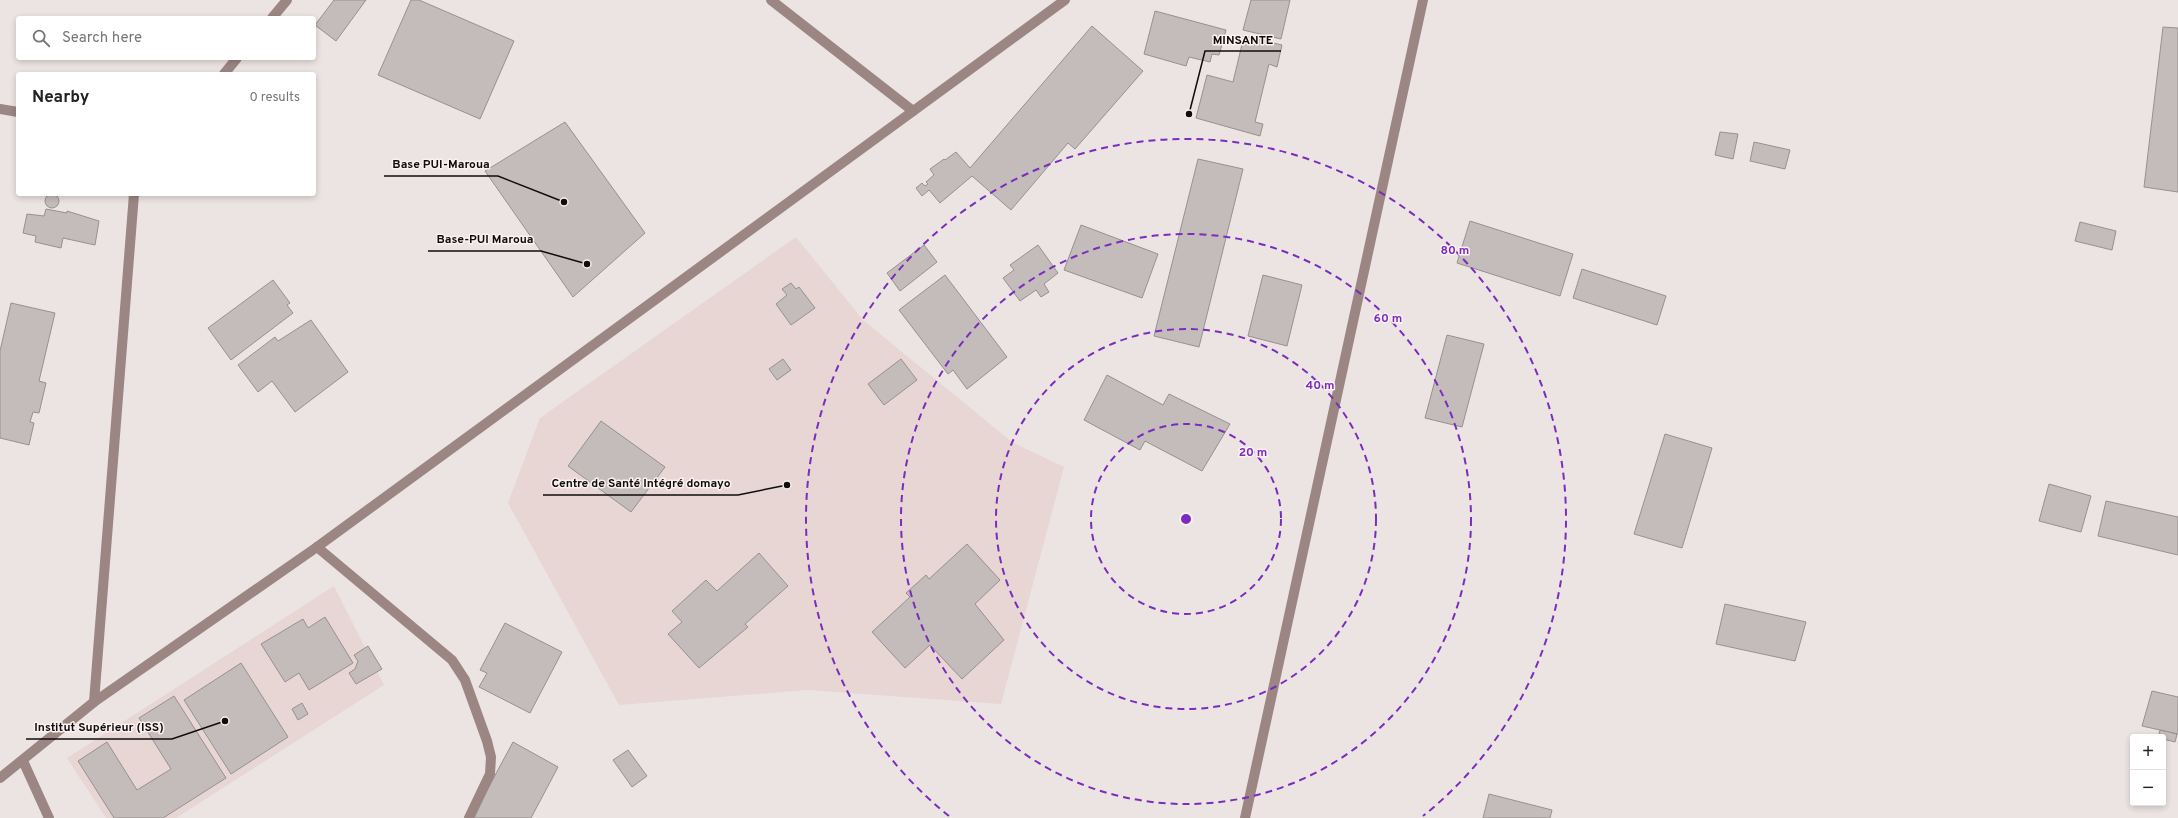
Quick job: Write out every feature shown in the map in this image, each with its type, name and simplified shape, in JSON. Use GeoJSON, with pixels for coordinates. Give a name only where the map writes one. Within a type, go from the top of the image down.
{"type":"FeatureCollection","features":[{"type":"Feature","properties":{"kind":"street"},"geometry":{"type":"LineString","coordinates":[[274,16],[287,0]]}},
{"type":"Feature","properties":{"kind":"street"},"geometry":{"type":"LineString","coordinates":[[771,0],[913,112]]}},
{"type":"Feature","properties":{"kind":"street"},"geometry":{"type":"LineString","coordinates":[[0,778],[23,761],[94,702],[318,547],[1065,0]]}},
{"type":"Feature","properties":{"kind":"street"},"geometry":{"type":"LineString","coordinates":[[1245,818],[1423,0]]}},
{"type":"Feature","properties":{"kind":"street"},"geometry":{"type":"LineString","coordinates":[[226,72],[235,60]]}},
{"type":"Feature","properties":{"kind":"street"},"geometry":{"type":"LineString","coordinates":[[0,109],[16,112]]}},
{"type":"Feature","properties":{"kind":"street"},"geometry":{"type":"LineString","coordinates":[[94,702],[134,196]]}},
{"type":"Feature","properties":{"kind":"street"},"geometry":{"type":"LineString","coordinates":[[318,547],[452,660],[465,680],[488,742],[491,757],[490,774],[469,818]]}},
{"type":"Feature","properties":{"kind":"street"},"geometry":{"type":"LineString","coordinates":[[23,761],[49,818]]}},
{"type":"Feature","properties":{"kind":"shaded area"},"geometry":{"type":"Polygon","coordinates":[[[796,237],[863,320],[1012,442],[1064,467],[1001,704],[808,690],[619,705],[508,503],[540,418],[796,237]]]}},
{"type":"Feature","properties":{"kind":"shaded area"},"geometry":{"type":"Polygon","coordinates":[[[334,586],[384,685],[176,818],[106,818],[67,758],[334,586]]]}},
{"type":"Feature","properties":{"kind":"building"},"geometry":{"type":"Polygon","coordinates":[[[334,0],[366,0],[336,41],[316,26],[334,0]]]}},
{"type":"Feature","properties":{"kind":"building"},"geometry":{"type":"Polygon","coordinates":[[[411,0],[419,0],[514,41],[480,119],[378,75],[411,0]]]}},
{"type":"Feature","properties":{"kind":"building"},"geometry":{"type":"Polygon","coordinates":[[[1251,0],[1290,0],[1281,39],[1243,30],[1251,0]]]}},
{"type":"Feature","properties":{"kind":"building"},"geometry":{"type":"Polygon","coordinates":[[[1155,11],[1226,30],[1219,55],[1212,54],[1210,62],[1189,57],[1186,66],[1144,54],[1155,11]]]}},
{"type":"Feature","properties":{"kind":"building"},"geometry":{"type":"Polygon","coordinates":[[[1092,26],[1143,71],[1075,149],[1068,143],[1011,210],[972,176],[940,203],[929,190],[922,196],[916,188],[922,183],[925,186],[928,184],[926,182],[934,175],[930,169],[956,152],[970,168],[1092,26]]]}},
{"type":"Feature","properties":{"kind":"building"},"geometry":{"type":"Polygon","coordinates":[[[2163,27],[2178,28],[2178,192],[2144,187],[2163,27]]]}},
{"type":"Feature","properties":{"kind":"building"},"geometry":{"type":"Polygon","coordinates":[[[1244,36],[1282,45],[1277,67],[1269,64],[1255,122],[1263,124],[1260,136],[1196,118],[1207,75],[1233,82],[1244,36]]]}},
{"type":"Feature","properties":{"kind":"building"},"geometry":{"type":"Polygon","coordinates":[[[565,122],[645,233],[573,297],[485,171],[565,122]]]}},
{"type":"Feature","properties":{"kind":"building"},"geometry":{"type":"Polygon","coordinates":[[[1720,132],[1738,134],[1733,159],[1715,155],[1720,132]]]}},
{"type":"Feature","properties":{"kind":"building"},"geometry":{"type":"Polygon","coordinates":[[[1754,142],[1790,150],[1785,169],[1750,161],[1754,142]]]}},
{"type":"Feature","properties":{"kind":"building"},"geometry":{"type":"Polygon","coordinates":[[[1198,159],[1243,169],[1199,347],[1154,336],[1198,159]]]}},
{"type":"Feature","properties":{"kind":"building"},"geometry":{"type":"Polygon","coordinates":[[[47,196],[57,196],[59,201],[57,206],[52,208],[47,206],[45,201],[47,196]]]}},
{"type":"Feature","properties":{"kind":"building"},"geometry":{"type":"Polygon","coordinates":[[[46,209],[67,213],[67,211],[99,221],[95,245],[63,238],[61,248],[35,242],[36,236],[23,233],[27,214],[44,216],[46,209]]]}},
{"type":"Feature","properties":{"kind":"building"},"geometry":{"type":"Polygon","coordinates":[[[1470,221],[1573,254],[1560,296],[1457,263],[1470,221]]]}},
{"type":"Feature","properties":{"kind":"building"},"geometry":{"type":"Polygon","coordinates":[[[2080,222],[2116,231],[2112,250],[2075,241],[2080,222]]]}},
{"type":"Feature","properties":{"kind":"building"},"geometry":{"type":"Polygon","coordinates":[[[1081,225],[1158,254],[1142,298],[1064,270],[1081,225]]]}},
{"type":"Feature","properties":{"kind":"building"},"geometry":{"type":"Polygon","coordinates":[[[924,245],[937,262],[900,291],[887,273],[924,245]]]}},
{"type":"Feature","properties":{"kind":"building"},"geometry":{"type":"Polygon","coordinates":[[[1038,245],[1058,273],[1044,284],[1049,292],[1041,297],[1036,290],[1020,301],[1003,278],[1014,270],[1010,265],[1038,245]]]}},
{"type":"Feature","properties":{"kind":"building"},"geometry":{"type":"Polygon","coordinates":[[[1582,269],[1666,296],[1657,325],[1573,298],[1582,269]]]}},
{"type":"Feature","properties":{"kind":"building"},"geometry":{"type":"Polygon","coordinates":[[[945,275],[1007,357],[967,389],[953,370],[948,374],[899,310],[945,275]]]}},
{"type":"Feature","properties":{"kind":"building"},"geometry":{"type":"Polygon","coordinates":[[[1263,275],[1302,285],[1287,346],[1248,336],[1263,275]]]}},
{"type":"Feature","properties":{"kind":"building"},"geometry":{"type":"Polygon","coordinates":[[[273,280],[290,303],[287,305],[293,313],[231,360],[208,328],[273,280]]]}},
{"type":"Feature","properties":{"kind":"building"},"geometry":{"type":"Polygon","coordinates":[[[791,283],[796,289],[799,287],[815,308],[791,325],[776,304],[787,295],[782,289],[791,283]]]}},
{"type":"Feature","properties":{"kind":"building"},"geometry":{"type":"Polygon","coordinates":[[[11,303],[55,313],[39,381],[46,383],[39,413],[33,412],[30,422],[34,423],[29,445],[0,438],[0,351],[11,303]]]}},
{"type":"Feature","properties":{"kind":"building"},"geometry":{"type":"Polygon","coordinates":[[[311,320],[348,372],[295,412],[272,381],[258,392],[238,365],[275,337],[278,341],[311,320]]]}},
{"type":"Feature","properties":{"kind":"building"},"geometry":{"type":"Polygon","coordinates":[[[1447,335],[1484,344],[1462,427],[1425,418],[1447,335]]]}},
{"type":"Feature","properties":{"kind":"building"},"geometry":{"type":"Polygon","coordinates":[[[783,359],[791,370],[777,380],[769,369],[783,359]]]}},
{"type":"Feature","properties":{"kind":"building"},"geometry":{"type":"Polygon","coordinates":[[[901,359],[917,380],[884,405],[868,384],[901,359]]]}},
{"type":"Feature","properties":{"kind":"building"},"geometry":{"type":"Polygon","coordinates":[[[1107,375],[1163,405],[1169,394],[1230,424],[1202,471],[1145,441],[1140,450],[1084,420],[1107,375]]]}},
{"type":"Feature","properties":{"kind":"building"},"geometry":{"type":"Polygon","coordinates":[[[601,421],[665,467],[631,512],[568,466],[601,421]]]}},
{"type":"Feature","properties":{"kind":"building"},"geometry":{"type":"Polygon","coordinates":[[[1665,434],[1712,448],[1682,548],[1634,534],[1665,434]]]}},
{"type":"Feature","properties":{"kind":"building"},"geometry":{"type":"Polygon","coordinates":[[[2049,484],[2091,496],[2081,532],[2039,521],[2049,484]]]}},
{"type":"Feature","properties":{"kind":"building"},"geometry":{"type":"Polygon","coordinates":[[[2106,501],[2178,517],[2178,555],[2098,536],[2106,501]]]}},
{"type":"Feature","properties":{"kind":"building"},"geometry":{"type":"Polygon","coordinates":[[[967,544],[1000,580],[975,604],[1004,640],[962,679],[930,645],[905,668],[872,632],[910,597],[906,593],[926,575],[929,579],[967,544]]]}},
{"type":"Feature","properties":{"kind":"building"},"geometry":{"type":"Polygon","coordinates":[[[759,553],[788,586],[745,624],[748,627],[699,668],[668,634],[682,622],[672,611],[706,580],[717,591],[759,553]]]}},
{"type":"Feature","properties":{"kind":"building"},"geometry":{"type":"Polygon","coordinates":[[[1725,604],[1806,622],[1795,661],[1716,644],[1725,604]]]}},
{"type":"Feature","properties":{"kind":"building"},"geometry":{"type":"Polygon","coordinates":[[[325,617],[353,663],[309,690],[299,673],[285,682],[261,644],[303,619],[308,628],[325,617]]]}},
{"type":"Feature","properties":{"kind":"building"},"geometry":{"type":"Polygon","coordinates":[[[505,623],[562,652],[530,713],[479,687],[487,673],[480,670],[505,623]]]}},
{"type":"Feature","properties":{"kind":"building"},"geometry":{"type":"Polygon","coordinates":[[[368,646],[382,669],[356,684],[349,673],[355,669],[358,661],[354,655],[368,646]]]}},
{"type":"Feature","properties":{"kind":"building"},"geometry":{"type":"Polygon","coordinates":[[[241,663],[288,737],[231,774],[184,700],[241,663]]]}},
{"type":"Feature","properties":{"kind":"building"},"geometry":{"type":"Polygon","coordinates":[[[2152,691],[2178,697],[2178,734],[2142,726],[2152,691]]]}},
{"type":"Feature","properties":{"kind":"building"},"geometry":{"type":"Polygon","coordinates":[[[174,696],[226,778],[163,818],[114,818],[78,761],[107,742],[137,790],[171,769],[139,718],[174,696]]]}},
{"type":"Feature","properties":{"kind":"building"},"geometry":{"type":"Polygon","coordinates":[[[302,703],[308,714],[298,720],[292,709],[302,703]]]}},
{"type":"Feature","properties":{"kind":"building"},"geometry":{"type":"Polygon","coordinates":[[[2160,730],[2177,734],[2175,742],[2166,740],[2166,734],[2159,734],[2160,730]]]}},
{"type":"Feature","properties":{"kind":"building"},"geometry":{"type":"Polygon","coordinates":[[[513,742],[558,767],[531,818],[472,818],[513,742]]]}},
{"type":"Feature","properties":{"kind":"building"},"geometry":{"type":"Polygon","coordinates":[[[628,750],[647,776],[632,787],[613,760],[628,750]]]}},
{"type":"Feature","properties":{"kind":"building"},"geometry":{"type":"Polygon","coordinates":[[[1489,794],[1552,810],[1550,818],[1483,818],[1489,794]]]}},
{"type":"Feature","properties":{"kind":"place","name":"MINSANTE"},"geometry":{"type":"Point","coordinates":[1189,114]}},
{"type":"Feature","properties":{"kind":"place","name":"Base PUI-Maroua"},"geometry":{"type":"Point","coordinates":[564,202]}},
{"type":"Feature","properties":{"kind":"place","name":"Base-PUI Maroua"},"geometry":{"type":"Point","coordinates":[587,264]}},
{"type":"Feature","properties":{"kind":"place","name":"Centre de Santé Intégré domayo"},"geometry":{"type":"Point","coordinates":[787,485]}},
{"type":"Feature","properties":{"kind":"place","name":"Institut Supérieur (ISS)"},"geometry":{"type":"Point","coordinates":[225,721]}}]}
